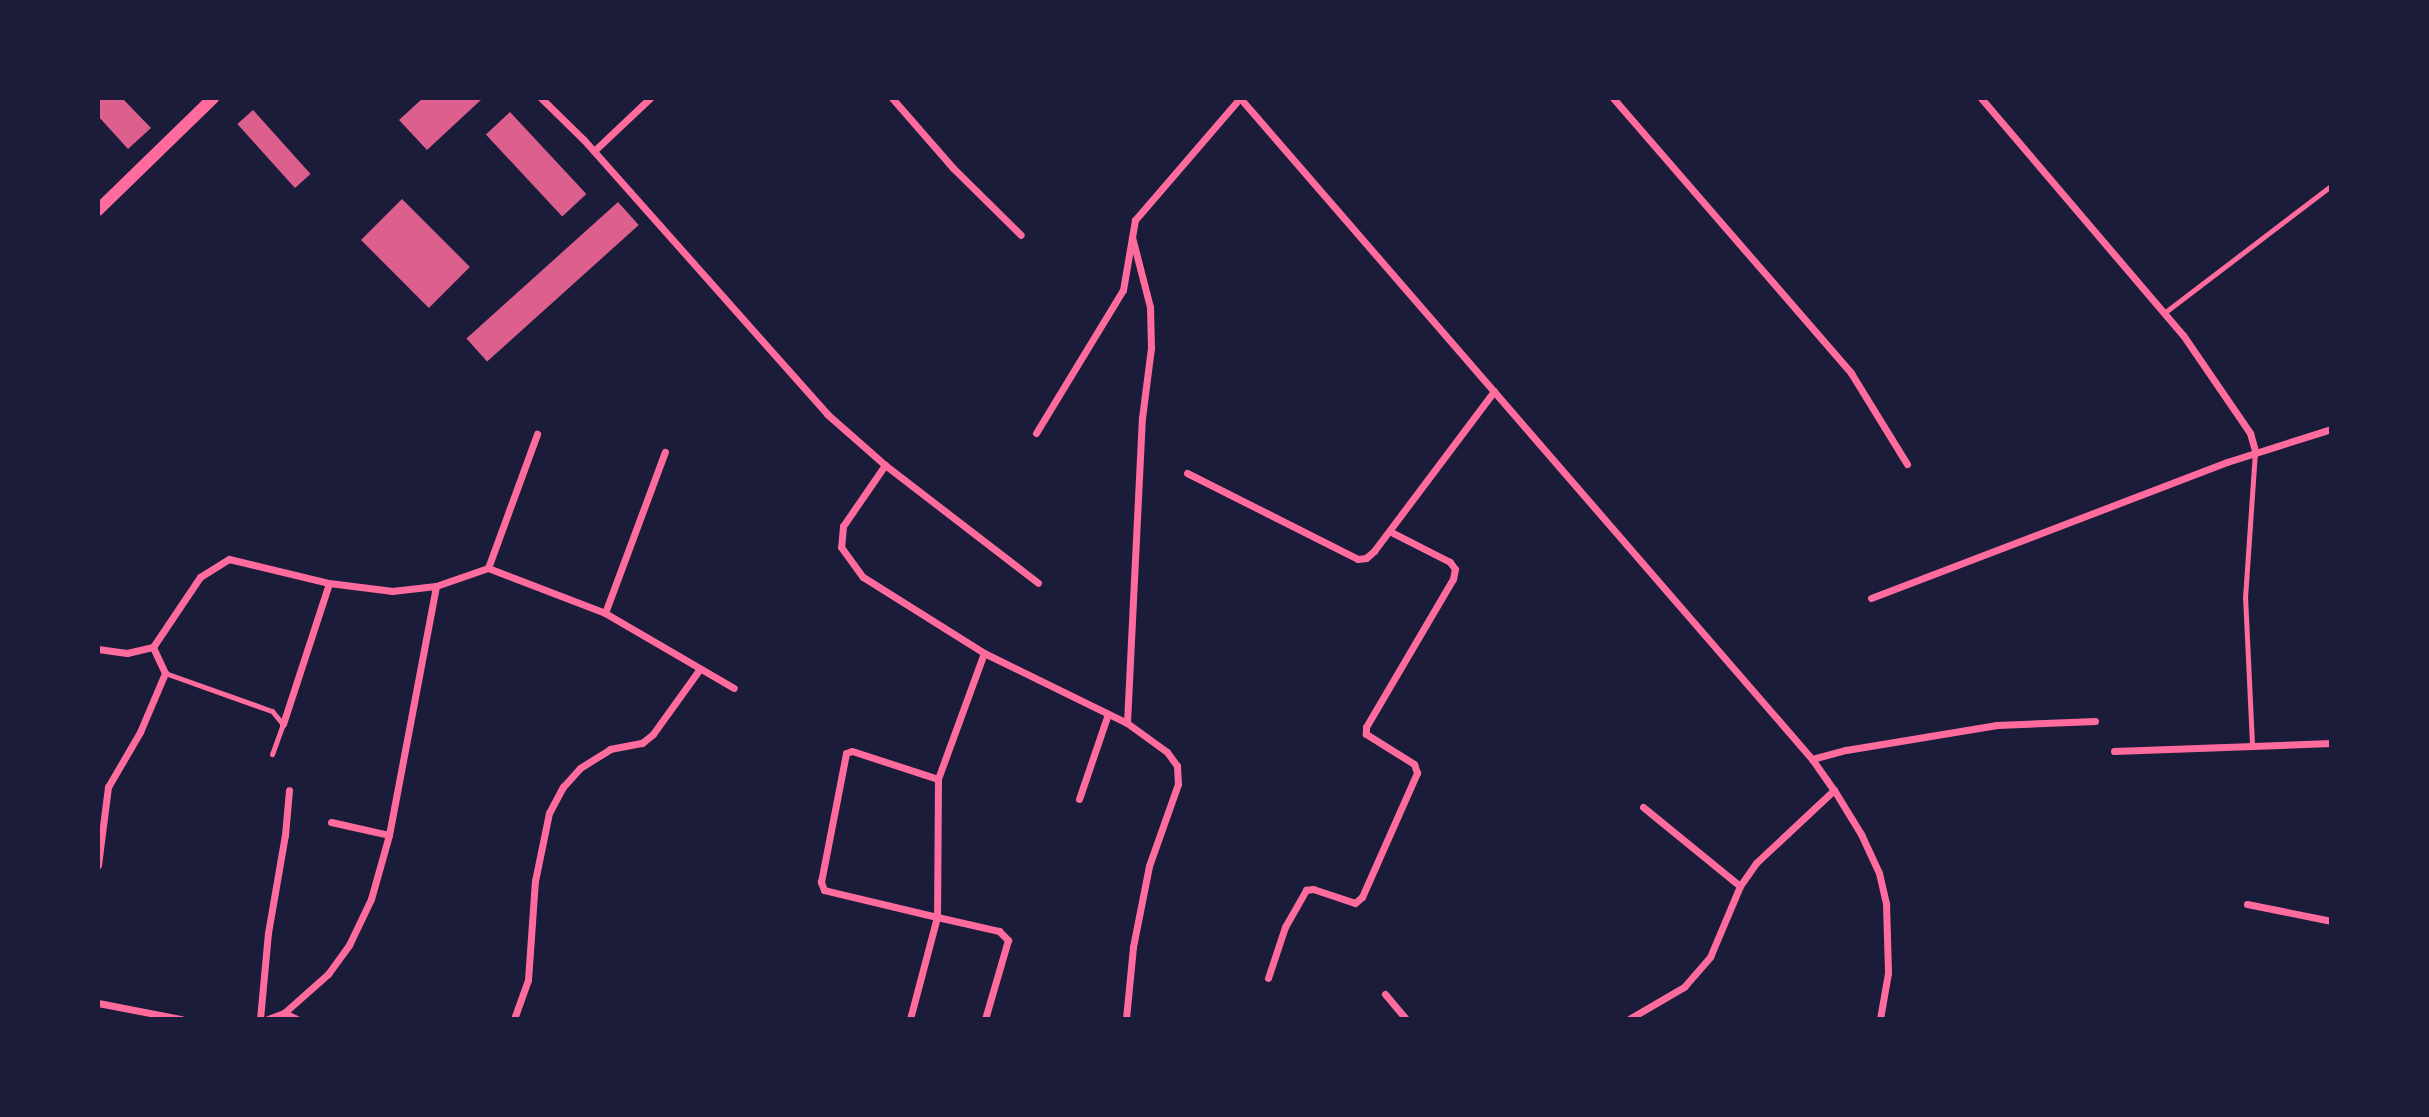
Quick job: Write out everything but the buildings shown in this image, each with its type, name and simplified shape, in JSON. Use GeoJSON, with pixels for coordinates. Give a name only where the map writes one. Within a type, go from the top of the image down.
{"type":"FeatureCollection","features":[{"type":"Feature","properties":{"kind":"street"},"geometry":{"type":"LineString","coordinates":[[98,210],[213,98]]}},
{"type":"Feature","properties":{"kind":"street"},"geometry":{"type":"LineString","coordinates":[[541,98],[594,150],[828,414],[885,465],[1038,583]]}},
{"type":"Feature","properties":{"kind":"street"},"geometry":{"type":"LineString","coordinates":[[594,150],[650,98]]}},
{"type":"Feature","properties":{"kind":"street"},"geometry":{"type":"LineString","coordinates":[[892,98],[953,168],[1021,235]]}},
{"type":"Feature","properties":{"kind":"street"},"geometry":{"type":"LineString","coordinates":[[1036,433],[1123,290],[1131,234],[1143,209],[1240,98],[1812,759],[1861,834],[1879,873],[1886,904],[1888,973],[1881,1019]]}},
{"type":"Feature","properties":{"kind":"street"},"geometry":{"type":"LineString","coordinates":[[1613,98],[1851,373],[1907,464]]}},
{"type":"Feature","properties":{"kind":"street"},"geometry":{"type":"LineString","coordinates":[[1981,98],[2164,313],[2250,433],[2255,452]]}},
{"type":"Feature","properties":{"kind":"street"},"geometry":{"type":"LineString","coordinates":[[1127,723],[1142,418],[1151,348],[1150,307],[1131,234]]}},
{"type":"Feature","properties":{"kind":"street"},"geometry":{"type":"LineString","coordinates":[[1186,473],[1358,559],[1366,558],[1390,531],[1494,391]]}},
{"type":"Feature","properties":{"kind":"street"},"geometry":{"type":"LineString","coordinates":[[1871,598],[2255,452],[2331,429]]}},
{"type":"Feature","properties":{"kind":"street"},"geometry":{"type":"LineString","coordinates":[[488,568],[537,434]]}},
{"type":"Feature","properties":{"kind":"street"},"geometry":{"type":"LineString","coordinates":[[605,613],[666,452]]}},
{"type":"Feature","properties":{"kind":"street"},"geometry":{"type":"LineString","coordinates":[[885,465],[844,526],[841,547],[863,577],[984,653],[1127,723],[1167,752],[1177,766],[1178,784],[1149,866],[1133,947],[1125,1019]]}},
{"type":"Feature","properties":{"kind":"street"},"geometry":{"type":"LineString","coordinates":[[1268,978],[1285,927],[1306,890],[1313,889],[1355,904],[1362,897],[1417,773],[1415,764],[1366,734],[1366,727],[1453,579],[1455,569],[1450,562],[1390,531]]}},
{"type":"Feature","properties":{"kind":"street"},"geometry":{"type":"LineString","coordinates":[[98,649],[127,653],[153,648],[200,577],[229,559],[329,583],[392,591],[436,586],[488,568],[605,613],[734,688]]}},
{"type":"Feature","properties":{"kind":"street"},"geometry":{"type":"LineString","coordinates":[[283,724],[329,583]]}},
{"type":"Feature","properties":{"kind":"street"},"geometry":{"type":"LineString","coordinates":[[268,1019],[284,1013],[328,974],[349,945],[371,899],[389,835],[436,586]]}},
{"type":"Feature","properties":{"kind":"street"},"geometry":{"type":"LineString","coordinates":[[98,865],[108,787],[140,732],[165,673],[153,648]]}},
{"type":"Feature","properties":{"kind":"street"},"geometry":{"type":"LineString","coordinates":[[910,1019],[937,917],[938,779],[984,653]]}},
{"type":"Feature","properties":{"kind":"street"},"geometry":{"type":"LineString","coordinates":[[514,1019],[528,980],[536,881],[549,813],[563,787],[580,768],[610,749],[642,743],[653,734],[699,670]]}},
{"type":"Feature","properties":{"kind":"street"},"geometry":{"type":"LineString","coordinates":[[1079,799],[1108,714]]}},
{"type":"Feature","properties":{"kind":"street"},"geometry":{"type":"LineString","coordinates":[[1812,759],[1846,750],[1997,725],[2095,720]]}},
{"type":"Feature","properties":{"kind":"street"},"geometry":{"type":"LineString","coordinates":[[2114,751],[2331,743]]}},
{"type":"Feature","properties":{"kind":"street"},"geometry":{"type":"LineString","coordinates":[[938,779],[852,751],[846,753],[821,882],[824,890],[999,931],[1008,940],[985,1019]]}},
{"type":"Feature","properties":{"kind":"street"},"geometry":{"type":"LineString","coordinates":[[260,1019],[268,933],[285,835],[289,790]]}},
{"type":"Feature","properties":{"kind":"street"},"geometry":{"type":"LineString","coordinates":[[1629,1019],[1684,987],[1710,957],[1740,886],[1769,848],[1833,790]]}},
{"type":"Feature","properties":{"kind":"street"},"geometry":{"type":"LineString","coordinates":[[1643,807],[1740,886]]}},
{"type":"Feature","properties":{"kind":"street"},"geometry":{"type":"LineString","coordinates":[[331,822],[389,835]]}},
{"type":"Feature","properties":{"kind":"street"},"geometry":{"type":"LineString","coordinates":[[2247,904],[2331,921]]}},
{"type":"Feature","properties":{"kind":"street"},"geometry":{"type":"LineString","coordinates":[[1385,994],[1406,1019]]}},
{"type":"Feature","properties":{"kind":"street"},"geometry":{"type":"LineString","coordinates":[[98,1003],[181,1019]]}},
{"type":"Feature","properties":{"kind":"street"},"geometry":{"type":"LineString","coordinates":[[284,1013],[297,1019]]}},
{"type":"Feature","properties":{"kind":"lane"},"geometry":{"type":"LineString","coordinates":[[2164,313],[2331,186]]}},
{"type":"Feature","properties":{"kind":"lane"},"geometry":{"type":"LineString","coordinates":[[2252,744],[2245,597],[2255,452]]}},
{"type":"Feature","properties":{"kind":"lane"},"geometry":{"type":"LineString","coordinates":[[165,673],[272,711],[283,724],[272,754]]}}]}
